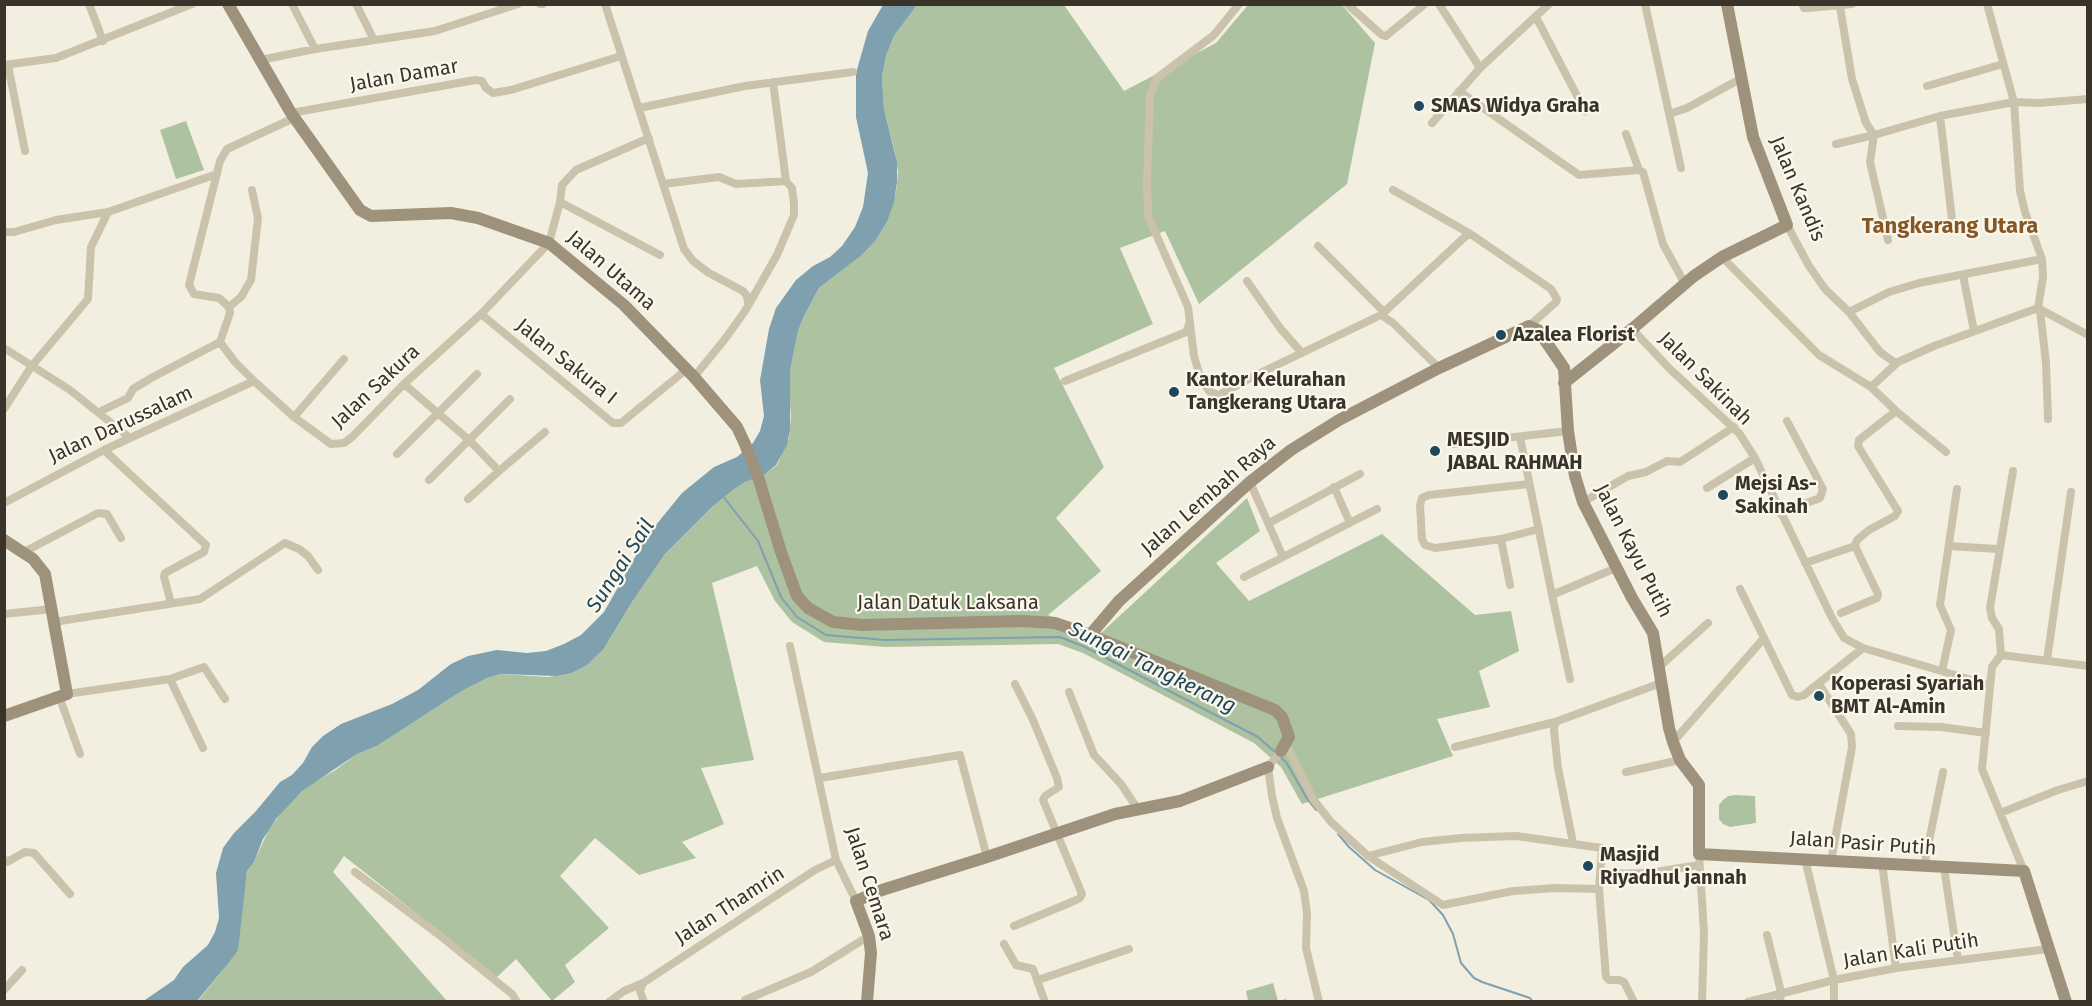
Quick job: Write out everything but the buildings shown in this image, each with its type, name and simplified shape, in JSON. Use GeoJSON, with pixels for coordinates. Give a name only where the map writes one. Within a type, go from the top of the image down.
{"type":"FeatureCollection","features":[{"type":"Feature","properties":{"kind":"street"},"geometry":{"type":"LineString","coordinates":[[89,4],[103,41]]}},
{"type":"Feature","properties":{"kind":"street"},"geometry":{"type":"LineString","coordinates":[[25,151],[6,65],[56,58],[192,4]]}},
{"type":"Feature","properties":{"kind":"street","name":"Jalan Utama"},"geometry":{"type":"LineString","coordinates":[[228,4],[293,116],[360,210],[371,216],[451,213],[478,218],[549,243],[624,306],[690,373],[737,427],[745,444]]}},
{"type":"Feature","properties":{"kind":"street"},"geometry":{"type":"LineString","coordinates":[[292,4],[315,49]]}},
{"type":"Feature","properties":{"kind":"street"},"geometry":{"type":"LineString","coordinates":[[357,4],[374,40]]}},
{"type":"Feature","properties":{"kind":"street"},"geometry":{"type":"LineString","coordinates":[[260,60],[315,49],[435,31],[518,4]]}},
{"type":"Feature","properties":{"kind":"street"},"geometry":{"type":"LineString","coordinates":[[605,4],[684,249],[693,261],[709,273],[743,291],[748,303]]}},
{"type":"Feature","properties":{"kind":"street"},"geometry":{"type":"LineString","coordinates":[[1239,4],[1214,35],[1157,78],[1150,96],[1148,216],[1185,298],[1194,356],[1201,381],[1210,392],[1219,395],[1382,314],[1469,233]]}},
{"type":"Feature","properties":{"kind":"street"},"geometry":{"type":"LineString","coordinates":[[1347,4],[1386,36],[1425,4]]}},
{"type":"Feature","properties":{"kind":"street"},"geometry":{"type":"LineString","coordinates":[[1440,4],[1480,68]]}},
{"type":"Feature","properties":{"kind":"street"},"geometry":{"type":"LineString","coordinates":[[1432,123],[1480,68],[1549,4]]}},
{"type":"Feature","properties":{"kind":"street"},"geometry":{"type":"LineString","coordinates":[[1646,4],[1681,168]]}},
{"type":"Feature","properties":{"kind":"street","name":"Jalan Kandis"},"geometry":{"type":"LineString","coordinates":[[1727,4],[1753,137],[1786,225],[1825,290],[1849,312],[1880,352],[1894,362],[1898,362]]}},
{"type":"Feature","properties":{"kind":"street"},"geometry":{"type":"LineString","coordinates":[[1802,4],[1808,9],[1852,4]]}},
{"type":"Feature","properties":{"kind":"street"},"geometry":{"type":"LineString","coordinates":[[1987,4],[2014,102],[2020,191],[2042,259],[2043,277],[2038,309],[2046,363],[2048,419]]}},
{"type":"Feature","properties":{"kind":"street"},"geometry":{"type":"LineString","coordinates":[[1840,7],[1852,79],[1866,123],[1874,135],[1869,162],[1888,240]]}},
{"type":"Feature","properties":{"kind":"street"},"geometry":{"type":"LineString","coordinates":[[1536,17],[1585,111]]}},
{"type":"Feature","properties":{"kind":"street","name":"Jalan Damar"},"geometry":{"type":"LineString","coordinates":[[229,307],[219,298],[194,294],[189,285],[220,160],[227,149],[293,116],[475,80],[482,81],[493,93],[511,90],[621,56]]}},
{"type":"Feature","properties":{"kind":"street"},"geometry":{"type":"LineString","coordinates":[[1926,86],[2002,64]]}},
{"type":"Feature","properties":{"kind":"street"},"geometry":{"type":"LineString","coordinates":[[639,108],[745,86],[853,72]]}},
{"type":"Feature","properties":{"kind":"street"},"geometry":{"type":"LineString","coordinates":[[1669,114],[1687,108],[1742,78]]}},
{"type":"Feature","properties":{"kind":"street","name":"Jalan Sakura I"},"geometry":{"type":"LineString","coordinates":[[481,314],[613,423],[621,423],[690,373],[725,339],[777,255],[794,215],[792,188],[786,181],[773,82]]}},
{"type":"Feature","properties":{"kind":"street"},"geometry":{"type":"LineString","coordinates":[[1459,91],[1579,175],[1639,170]]}},
{"type":"Feature","properties":{"kind":"street"},"geometry":{"type":"LineString","coordinates":[[1836,144],[1940,116],[2014,102],[2039,103],[2088,99]]}},
{"type":"Feature","properties":{"kind":"street"},"geometry":{"type":"LineString","coordinates":[[1940,116],[1953,228]]}},
{"type":"Feature","properties":{"kind":"street"},"geometry":{"type":"LineString","coordinates":[[1626,134],[1639,170],[1643,172],[1647,180],[1663,244],[1685,284]]}},
{"type":"Feature","properties":{"kind":"street"},"geometry":{"type":"LineString","coordinates":[[549,243],[562,185],[576,170],[649,138]]}},
{"type":"Feature","properties":{"kind":"street"},"geometry":{"type":"LineString","coordinates":[[4,232],[14,232],[57,220],[108,212],[217,174]]}},
{"type":"Feature","properties":{"kind":"street"},"geometry":{"type":"LineString","coordinates":[[663,184],[719,177],[736,184],[786,181]]}},
{"type":"Feature","properties":{"kind":"street"},"geometry":{"type":"LineString","coordinates":[[99,412],[128,398],[133,389],[153,377],[220,342],[230,313],[229,307],[241,297],[251,280],[258,218],[252,190]]}},
{"type":"Feature","properties":{"kind":"street"},"geometry":{"type":"LineString","coordinates":[[1393,190],[1469,233],[1551,289],[1557,299],[1556,302],[1529,326],[1538,330],[1564,368],[1564,383]]}},
{"type":"Feature","properties":{"kind":"street"},"geometry":{"type":"LineString","coordinates":[[560,202],[660,255]]}},
{"type":"Feature","properties":{"kind":"street"},"geometry":{"type":"LineString","coordinates":[[4,409],[31,367],[88,299],[91,247],[108,212]]}},
{"type":"Feature","properties":{"kind":"street"},"geometry":{"type":"LineString","coordinates":[[1564,383],[1685,284],[1722,257],[1786,225]]}},
{"type":"Feature","properties":{"kind":"street","name":"Jalan Sakura"},"geometry":{"type":"LineString","coordinates":[[220,342],[235,362],[294,417],[331,444],[344,443],[404,384],[481,314],[549,243]]}},
{"type":"Feature","properties":{"kind":"street"},"geometry":{"type":"LineString","coordinates":[[1318,246],[1382,314],[1439,368]]}},
{"type":"Feature","properties":{"kind":"street"},"geometry":{"type":"LineString","coordinates":[[1722,257],[1819,354],[1871,387],[1946,452]]}},
{"type":"Feature","properties":{"kind":"street"},"geometry":{"type":"LineString","coordinates":[[1849,312],[1889,292],[1919,283],[2042,259]]}},
{"type":"Feature","properties":{"kind":"street"},"geometry":{"type":"LineString","coordinates":[[1963,275],[1974,331]]}},
{"type":"Feature","properties":{"kind":"street"},"geometry":{"type":"LineString","coordinates":[[1247,281],[1280,328],[1302,353]]}},
{"type":"Feature","properties":{"kind":"street"},"geometry":{"type":"LineString","coordinates":[[1871,387],[1898,362],[1974,331],[2038,309],[2088,335]]}},
{"type":"Feature","properties":{"kind":"street"},"geometry":{"type":"LineString","coordinates":[[1065,381],[1186,332],[1190,322]]}},
{"type":"Feature","properties":{"kind":"street","name":"Jalan Lembah Raya"},"geometry":{"type":"LineString","coordinates":[[1090,635],[1119,601],[1250,482],[1291,450],[1339,420],[1439,368],[1529,326]]}},
{"type":"Feature","properties":{"kind":"street","name":"Jalan Sakinah"},"geometry":{"type":"LineString","coordinates":[[1632,329],[1671,370],[1734,427],[1755,458],[1780,513],[1844,638],[1863,648],[1989,685]]}},
{"type":"Feature","properties":{"kind":"street"},"geometry":{"type":"LineString","coordinates":[[4,348],[70,390],[130,438]]}},
{"type":"Feature","properties":{"kind":"street"},"geometry":{"type":"LineString","coordinates":[[294,417],[344,359]]}},
{"type":"Feature","properties":{"kind":"street"},"geometry":{"type":"LineString","coordinates":[[397,454],[477,374]]}},
{"type":"Feature","properties":{"kind":"street","name":"Jalan Darussalam"},"geometry":{"type":"LineString","coordinates":[[4,503],[104,450],[254,381]]}},
{"type":"Feature","properties":{"kind":"street","name":"Jalan Kayu Putih"},"geometry":{"type":"LineString","coordinates":[[1564,383],[1575,476],[1583,502],[1616,568],[1653,633],[1673,742],[1680,760],[1699,785],[1699,859],[1704,933],[1702,1002]]}},
{"type":"Feature","properties":{"kind":"street"},"geometry":{"type":"LineString","coordinates":[[404,384],[469,440],[499,471]]}},
{"type":"Feature","properties":{"kind":"street"},"geometry":{"type":"LineString","coordinates":[[429,480],[510,399]]}},
{"type":"Feature","properties":{"kind":"street"},"geometry":{"type":"LineString","coordinates":[[1841,613],[1877,598],[1878,594],[1855,546],[1862,535],[1895,516],[1898,511],[1858,446],[1859,440],[1896,411]]}},
{"type":"Feature","properties":{"kind":"street"},"geometry":{"type":"LineString","coordinates":[[1780,513],[1820,498],[1823,489],[1787,421]]}},
{"type":"Feature","properties":{"kind":"street"},"geometry":{"type":"LineString","coordinates":[[1583,502],[1628,476],[1646,472],[1667,461],[1680,462],[1734,427]]}},
{"type":"Feature","properties":{"kind":"street"},"geometry":{"type":"LineString","coordinates":[[1452,444],[1568,431]]}},
{"type":"Feature","properties":{"kind":"street"},"geometry":{"type":"LineString","coordinates":[[468,499],[545,432]]}},
{"type":"Feature","properties":{"kind":"street"},"geometry":{"type":"LineString","coordinates":[[1520,437],[1570,679]]}},
{"type":"Feature","properties":{"kind":"street","name":"Jalan Datuk Laksana"},"geometry":{"type":"LineString","coordinates":[[745,444],[797,596],[808,608],[821,616],[834,622],[862,625],[1022,621],[1054,623],[1090,635],[1275,710],[1287,726],[1289,736],[1284,747]]}},
{"type":"Feature","properties":{"kind":"street"},"geometry":{"type":"LineString","coordinates":[[104,450],[206,545],[204,552],[165,573],[171,603]]}},
{"type":"Feature","properties":{"kind":"street"},"geometry":{"type":"LineString","coordinates":[[1707,488],[1755,458]]}},
{"type":"Feature","properties":{"kind":"street"},"geometry":{"type":"LineString","coordinates":[[2013,471],[1998,549],[1990,608],[1992,618],[2000,629],[2001,655],[1992,667],[1982,769],[2024,872],[2066,1002]]}},
{"type":"Feature","properties":{"kind":"street"},"geometry":{"type":"LineString","coordinates":[[1269,523],[1360,474]]}},
{"type":"Feature","properties":{"kind":"street"},"geometry":{"type":"LineString","coordinates":[[1250,482],[1282,557]]}},
{"type":"Feature","properties":{"kind":"street"},"geometry":{"type":"LineString","coordinates":[[1528,484],[1429,495],[1422,498],[1420,505],[1422,538],[1425,545],[1435,548],[1501,539],[1539,529]]}},
{"type":"Feature","properties":{"kind":"street"},"geometry":{"type":"LineString","coordinates":[[1334,487],[1350,523]]}},
{"type":"Feature","properties":{"kind":"street"},"geometry":{"type":"LineString","coordinates":[[1942,671],[1951,630],[1940,605],[1957,489]]}},
{"type":"Feature","properties":{"kind":"street"},"geometry":{"type":"LineString","coordinates":[[2047,660],[2071,492]]}},
{"type":"Feature","properties":{"kind":"street"},"geometry":{"type":"LineString","coordinates":[[1244,577],[1377,509]]}},
{"type":"Feature","properties":{"kind":"street"},"geometry":{"type":"LineString","coordinates":[[24,552],[98,513],[107,514],[121,537]]}},
{"type":"Feature","properties":{"kind":"street"},"geometry":{"type":"LineString","coordinates":[[1501,539],[1510,585]]}},
{"type":"Feature","properties":{"kind":"street"},"geometry":{"type":"LineString","coordinates":[[4,540],[33,559],[45,574],[53,615],[63,695],[80,754]]}},
{"type":"Feature","properties":{"kind":"street"},"geometry":{"type":"LineString","coordinates":[[4,614],[53,615],[200,599],[283,543],[299,549],[308,556],[318,570]]}},
{"type":"Feature","properties":{"kind":"street"},"geometry":{"type":"LineString","coordinates":[[1805,563],[1855,546]]}},
{"type":"Feature","properties":{"kind":"street"},"geometry":{"type":"LineString","coordinates":[[1949,546],[1998,549]]}},
{"type":"Feature","properties":{"kind":"street"},"geometry":{"type":"LineString","coordinates":[[1552,595],[1616,568]]}},
{"type":"Feature","properties":{"kind":"street"},"geometry":{"type":"LineString","coordinates":[[1740,589],[1792,695],[1798,697],[1804,695],[1863,648]]}},
{"type":"Feature","properties":{"kind":"street"},"geometry":{"type":"LineString","coordinates":[[1659,667],[1708,623]]}},
{"type":"Feature","properties":{"kind":"street"},"geometry":{"type":"LineString","coordinates":[[1673,742],[1764,638]]}},
{"type":"Feature","properties":{"kind":"street","name":"Jalan Cemara"},"geometry":{"type":"LineString","coordinates":[[790,646],[836,860],[856,901],[869,936],[871,952],[867,1002]]}},
{"type":"Feature","properties":{"kind":"street"},"geometry":{"type":"LineString","coordinates":[[2001,655],[2088,666]]}},
{"type":"Feature","properties":{"kind":"street"},"geometry":{"type":"LineString","coordinates":[[4,716],[63,695],[170,679],[204,667],[225,699]]}},
{"type":"Feature","properties":{"kind":"street"},"geometry":{"type":"LineString","coordinates":[[170,679],[203,747]]}},
{"type":"Feature","properties":{"kind":"street"},"geometry":{"type":"LineString","coordinates":[[1455,747],[1555,722],[1661,682]]}},
{"type":"Feature","properties":{"kind":"street"},"geometry":{"type":"LineString","coordinates":[[1014,926],[1080,898],[1082,894],[1043,800],[1059,784],[1045,747],[1015,684]]}},
{"type":"Feature","properties":{"kind":"street"},"geometry":{"type":"LineString","coordinates":[[1819,684],[1851,734],[1831,861]]}},
{"type":"Feature","properties":{"kind":"street"},"geometry":{"type":"LineString","coordinates":[[1069,693],[1094,755],[1121,784],[1137,808]]}},
{"type":"Feature","properties":{"kind":"street"},"geometry":{"type":"LineString","coordinates":[[1555,722],[1558,768],[1574,843]]}},
{"type":"Feature","properties":{"kind":"street"},"geometry":{"type":"LineString","coordinates":[[1898,726],[1941,727],[1986,733]]}},
{"type":"Feature","properties":{"kind":"street"},"geometry":{"type":"LineString","coordinates":[[856,901],[882,890],[987,857],[1056,832],[1137,808],[1179,801],[1269,766],[1284,747],[1313,799],[1331,822],[1368,856],[1443,905],[1513,891],[1557,888],[1599,889]]}},
{"type":"Feature","properties":{"kind":"street"},"geometry":{"type":"LineString","coordinates":[[820,778],[960,756],[987,857]]}},
{"type":"Feature","properties":{"kind":"street"},"geometry":{"type":"LineString","coordinates":[[1626,772],[1680,760]]}},
{"type":"Feature","properties":{"kind":"street"},"geometry":{"type":"LineString","coordinates":[[1269,766],[1277,818],[1304,891],[1307,913],[1306,948],[1319,1002]]}},
{"type":"Feature","properties":{"kind":"street"},"geometry":{"type":"LineString","coordinates":[[1924,866],[1943,772]]}},
{"type":"Feature","properties":{"kind":"street"},"geometry":{"type":"LineString","coordinates":[[2000,813],[2088,781]]}},
{"type":"Feature","properties":{"kind":"street"},"geometry":{"type":"LineString","coordinates":[[1368,856],[1422,842],[1516,836],[1602,848],[1599,889],[1606,977],[1609,980],[1624,982],[1634,1002]]}},
{"type":"Feature","properties":{"kind":"street"},"geometry":{"type":"LineString","coordinates":[[4,859],[7,862],[25,852],[34,853],[70,894]]}},
{"type":"Feature","properties":{"kind":"street"},"geometry":{"type":"LineString","coordinates":[[1599,874],[1649,873],[1699,859]]}},
{"type":"Feature","properties":{"kind":"street","name":"Jalan Pasir Putih"},"geometry":{"type":"LineString","coordinates":[[1699,859],[1805,859],[2024,872]]}},
{"type":"Feature","properties":{"kind":"street"},"geometry":{"type":"LineString","coordinates":[[1805,859],[1834,980],[1834,1002]]}},
{"type":"Feature","properties":{"kind":"street","name":"Jalan Thamrin"},"geometry":{"type":"LineString","coordinates":[[609,1002],[624,991],[643,983],[815,870],[836,860]]}},
{"type":"Feature","properties":{"kind":"street"},"geometry":{"type":"LineString","coordinates":[[1882,863],[1896,968]]}},
{"type":"Feature","properties":{"kind":"street"},"geometry":{"type":"LineString","coordinates":[[1944,868],[1958,960]]}},
{"type":"Feature","properties":{"kind":"street"},"geometry":{"type":"LineString","coordinates":[[355,872],[438,934],[512,994],[517,1002]]}},
{"type":"Feature","properties":{"kind":"street"},"geometry":{"type":"LineString","coordinates":[[1749,1002],[1780,997],[1767,935]]}},
{"type":"Feature","properties":{"kind":"street"},"geometry":{"type":"LineString","coordinates":[[745,1000],[811,972],[869,936]]}},
{"type":"Feature","properties":{"kind":"street"},"geometry":{"type":"LineString","coordinates":[[1004,944],[1016,965],[1033,969],[1045,1002]]}},
{"type":"Feature","properties":{"kind":"street"},"geometry":{"type":"LineString","coordinates":[[1038,980],[1129,949]]}},
{"type":"Feature","properties":{"kind":"street","name":"Jalan Kali Putih"},"geometry":{"type":"LineString","coordinates":[[1780,997],[1834,980],[1896,968],[2048,949]]}},
{"type":"Feature","properties":{"kind":"street"},"geometry":{"type":"LineString","coordinates":[[4,990],[22,970]]}},
{"type":"Feature","properties":{"kind":"street"},"geometry":{"type":"LineString","coordinates":[[643,983],[640,991],[644,1002]]}},
{"type":"Feature","properties":{"kind":"green space"},"geometry":{"type":"Polygon","coordinates":[[[917,5],[1064,5],[1124,91],[1216,43],[1248,5],[1342,5],[1375,43],[1347,184],[1199,304],[1165,231],[1120,248],[1153,324],[1054,368],[1104,467],[1056,518],[1101,571],[1048,615],[1100,634],[1247,498],[1260,531],[1216,563],[1249,601],[1382,534],[1475,615],[1511,611],[1519,651],[1479,671],[1490,707],[1437,719],[1453,756],[1302,804],[1281,767],[1254,743],[1083,653],[1058,644],[885,647],[824,642],[792,622],[775,601],[757,566],[712,583],[754,760],[701,768],[724,824],[682,842],[696,858],[639,875],[595,838],[560,876],[609,928],[565,965],[575,982],[552,1001],[516,959],[497,977],[344,856],[333,872],[447,1001],[197,1002],[227,965],[243,899],[247,871],[254,862],[269,829],[292,799],[357,754],[377,746],[460,692],[487,678],[501,674],[548,677],[572,673],[586,666],[603,650],[665,554],[712,507],[733,490],[745,482],[763,476],[777,465],[789,438],[790,371],[798,331],[804,316],[819,288],[862,255],[876,240],[887,222],[896,192],[898,172],[884,109],[882,77],[886,56],[894,36],[917,5]]]}},
{"type":"Feature","properties":{"kind":"green space"},"geometry":{"type":"Polygon","coordinates":[[[186,121],[204,170],[176,179],[160,130],[186,121]]]}},
{"type":"Feature","properties":{"kind":"green space"},"geometry":{"type":"Polygon","coordinates":[[[1728,796],[1755,796],[1756,823],[1730,827],[1719,819],[1719,805],[1728,796]]]}},
{"type":"Feature","properties":{"kind":"green space"},"geometry":{"type":"Polygon","coordinates":[[[1273,983],[1278,1001],[1248,1001],[1246,991],[1273,983]]]}},
{"type":"Feature","properties":{"kind":"water","name":"Sungai Sail"},"geometry":{"type":"Polygon","coordinates":[[[883,5],[917,5],[894,36],[886,56],[882,77],[884,109],[897,162],[894,202],[887,222],[876,240],[862,255],[819,288],[804,316],[798,331],[790,371],[790,430],[787,445],[776,465],[763,476],[745,482],[733,490],[712,507],[665,554],[603,650],[586,666],[572,673],[556,676],[501,674],[487,678],[460,692],[377,746],[357,754],[302,791],[276,819],[247,871],[238,950],[227,965],[197,1001],[142,1002],[174,980],[183,967],[208,945],[219,918],[216,873],[223,848],[280,782],[292,775],[303,763],[312,747],[323,736],[341,724],[392,704],[418,690],[451,664],[468,656],[497,650],[527,653],[546,651],[581,635],[604,612],[647,536],[682,493],[714,467],[737,457],[753,443],[760,431],[764,416],[760,380],[769,329],[776,308],[796,280],[842,246],[855,227],[863,207],[868,173],[856,117],[856,73],[868,31],[883,5]]]}},
{"type":"Feature","properties":{"kind":"waterway","name":"Sungai Tangkerang"},"geometry":{"type":"LineString","coordinates":[[722,495],[758,541],[781,597],[797,617],[826,635],[885,640],[1060,637],[1085,647],[1258,737],[1286,762],[1316,810]]}},
{"type":"Feature","properties":{"kind":"waterway","name":"Sungai Tangkerang"},"geometry":{"type":"LineString","coordinates":[[1338,834],[1375,870],[1429,900],[1443,915],[1453,934],[1461,963],[1474,978],[1530,998],[1533,1002]]}},
{"type":"Feature","properties":{"kind":"place","name":"SMAS Widya Graha"},"geometry":{"type":"Point","coordinates":[1419,106]}},
{"type":"Feature","properties":{"kind":"place","name":"Azalea Florist"},"geometry":{"type":"Point","coordinates":[1501,335]}},
{"type":"Feature","properties":{"kind":"place","name":"Kantor Kelurahan Tangkerang Utara"},"geometry":{"type":"Point","coordinates":[1174,392]}},
{"type":"Feature","properties":{"kind":"place","name":"MESJID JABAL RAHMAH"},"geometry":{"type":"Point","coordinates":[1435,451]}},
{"type":"Feature","properties":{"kind":"place","name":"Mejsi As- Sakinah"},"geometry":{"type":"Point","coordinates":[1723,495]}},
{"type":"Feature","properties":{"kind":"place","name":"Koperasi Syariah BMT Al-Amin"},"geometry":{"type":"Point","coordinates":[1819,696]}},
{"type":"Feature","properties":{"kind":"place","name":"Masjid Riyadhul jannah"},"geometry":{"type":"Point","coordinates":[1588,866]}},
{"type":"Feature","properties":{"kind":"district","name":"Tangkerang Utara"},"geometry":{"type":"Point","coordinates":[1950,227]}}]}
